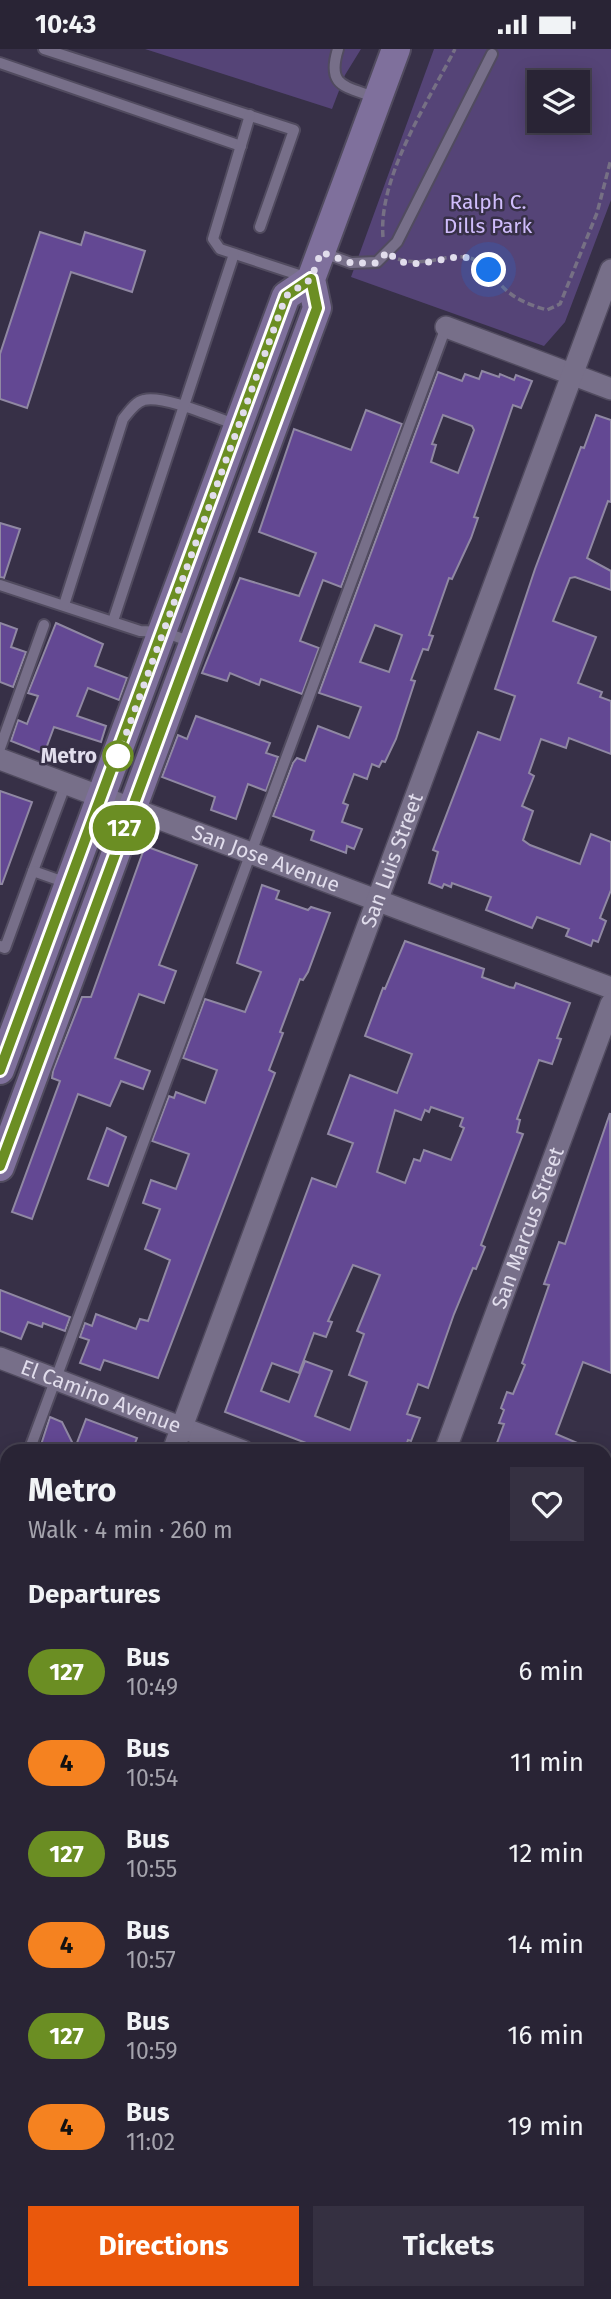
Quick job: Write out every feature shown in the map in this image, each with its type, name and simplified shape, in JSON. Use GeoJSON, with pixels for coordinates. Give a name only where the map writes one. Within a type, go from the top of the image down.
{"type":"FeatureCollection","features":[{"type":"Feature","properties":{"kind":"main road"},"geometry":{"type":"LineString","coordinates":[[0,1167],[317,308],[311,279],[396,49]]}},
{"type":"Feature","properties":{"kind":"main road"},"geometry":{"type":"LineString","coordinates":[[2,1061],[103,797],[286,296],[311,279]]}},
{"type":"Feature","properties":{"kind":"street","name":"San Luis Street"},"geometry":{"type":"LineString","coordinates":[[176,1444],[611,270]]}},
{"type":"Feature","properties":{"kind":"street"},"geometry":{"type":"LineString","coordinates":[[446,327],[611,389]]}},
{"type":"Feature","properties":{"kind":"street","name":"San Jose Avenue"},"geometry":{"type":"LineString","coordinates":[[0,759],[611,988]]}},
{"type":"Feature","properties":{"kind":"street","name":"San Marcus Street"},"geometry":{"type":"LineString","coordinates":[[448,1444],[611,1004]]}},
{"type":"Feature","properties":{"kind":"street"},"geometry":{"type":"LineString","coordinates":[[2,1061],[36,1068]]}},
{"type":"Feature","properties":{"kind":"street","name":"El Camino Avenue"},"geometry":{"type":"LineString","coordinates":[[0,1358],[224,1444]]}},
{"type":"Feature","properties":{"kind":"lane"},"geometry":{"type":"LineString","coordinates":[[44,49],[294,130],[260,227]]}},
{"type":"Feature","properties":{"kind":"lane"},"geometry":{"type":"LineString","coordinates":[[338,49],[332,68],[334,77],[341,84],[378,98]]}},
{"type":"Feature","properties":{"kind":"lane"},"geometry":{"type":"LineString","coordinates":[[321,252],[351,263],[377,263],[397,242],[492,54]]}},
{"type":"Feature","properties":{"kind":"lane"},"geometry":{"type":"LineString","coordinates":[[0,63],[241,146]]}},
{"type":"Feature","properties":{"kind":"lane"},"geometry":{"type":"LineString","coordinates":[[250,115],[213,239],[220,249],[311,279]]}},
{"type":"Feature","properties":{"kind":"lane"},"geometry":{"type":"LineString","coordinates":[[113,621],[234,254]]}},
{"type":"Feature","properties":{"kind":"lane"},"geometry":{"type":"LineString","coordinates":[[32,1444],[446,327]]}},
{"type":"Feature","properties":{"kind":"lane"},"geometry":{"type":"LineString","coordinates":[[64,605],[123,419],[143,400],[158,400],[240,426]]}},
{"type":"Feature","properties":{"kind":"lane"},"geometry":{"type":"LineString","coordinates":[[0,585],[140,631],[164,632],[193,643]]}},
{"type":"Feature","properties":{"kind":"lane"},"geometry":{"type":"LineString","coordinates":[[0,748],[44,625]]}},
{"type":"Feature","properties":{"kind":"lane"},"geometry":{"type":"LineString","coordinates":[[0,946],[5,948],[66,783]]}},
{"type":"Feature","properties":{"kind":"lane"},"geometry":{"type":"LineString","coordinates":[[33,871],[70,884]]}},
{"type":"Feature","properties":{"kind":"path"},"geometry":{"type":"LineString","coordinates":[[455,49],[398,162],[386,195],[382,233],[391,256],[413,263],[471,258],[489,270],[508,291],[530,305],[547,310],[560,304],[573,278],[597,213],[611,159]]}},
{"type":"Feature","properties":{"kind":"green space"},"geometry":{"type":"Polygon","coordinates":[[[145,49],[361,49],[345,75],[332,109],[145,49]]]}},
{"type":"Feature","properties":{"kind":"green space","name":"Ralph C. Dills Park"},"geometry":{"type":"Polygon","coordinates":[[[434,49],[611,49],[611,200],[565,322],[544,346],[351,277],[434,49]]]}},
{"type":"Feature","properties":{"kind":"building"},"geometry":{"type":"Polygon","coordinates":[[[40,232],[81,245],[85,232],[145,251],[132,292],[71,272],[27,408],[0,399],[0,354],[40,232]]]}},
{"type":"Feature","properties":{"kind":"building"},"geometry":{"type":"Polygon","coordinates":[[[482,371],[514,380],[516,375],[532,381],[521,408],[513,405],[474,517],[478,518],[471,538],[452,579],[449,578],[429,635],[433,636],[428,650],[423,649],[411,680],[415,681],[396,739],[385,762],[382,761],[379,767],[372,764],[367,779],[354,774],[343,803],[348,805],[342,822],[362,829],[354,849],[347,846],[346,853],[311,840],[314,831],[273,816],[293,763],[297,758],[305,761],[318,726],[349,738],[361,707],[319,693],[438,372],[462,381],[465,374],[479,379],[482,371]],[[443,415],[432,444],[436,445],[431,462],[458,473],[474,430],[472,426],[443,415]],[[375,625],[360,662],[389,672],[402,635],[375,625]]]}},
{"type":"Feature","properties":{"kind":"building"},"geometry":{"type":"Polygon","coordinates":[[[366,410],[402,424],[341,587],[323,580],[300,641],[319,648],[302,694],[261,679],[259,685],[230,673],[227,681],[202,673],[240,578],[299,596],[316,553],[259,532],[294,429],[351,450],[366,410]]]}},
{"type":"Feature","properties":{"kind":"building"},"geometry":{"type":"Polygon","coordinates":[[[596,415],[611,420],[611,502],[608,501],[587,558],[611,571],[611,590],[575,577],[570,578],[553,621],[596,637],[578,683],[602,692],[600,697],[611,701],[611,754],[569,738],[566,748],[541,739],[529,773],[534,776],[522,806],[533,811],[523,840],[530,845],[580,864],[591,834],[611,842],[611,890],[600,918],[606,921],[598,942],[593,940],[591,946],[566,936],[569,929],[537,917],[532,928],[486,910],[491,897],[452,883],[451,887],[444,884],[442,888],[429,883],[438,852],[433,850],[478,732],[500,740],[515,696],[495,689],[535,569],[581,447],[584,448],[596,415]]]}},
{"type":"Feature","properties":{"kind":"building"},"geometry":{"type":"Polygon","coordinates":[[[0,523],[20,529],[4,578],[0,577],[0,523]]]}},
{"type":"Feature","properties":{"kind":"building"},"geometry":{"type":"Polygon","coordinates":[[[0,623],[17,629],[11,647],[26,652],[13,687],[0,682],[0,623]]]}},
{"type":"Feature","properties":{"kind":"building"},"geometry":{"type":"Polygon","coordinates":[[[56,623],[103,644],[95,666],[127,678],[119,700],[88,688],[77,716],[106,726],[101,742],[54,727],[44,754],[11,741],[18,720],[27,724],[38,696],[28,693],[56,623]]]}},
{"type":"Feature","properties":{"kind":"building"},"geometry":{"type":"Polygon","coordinates":[[[196,716],[270,743],[266,753],[278,757],[266,791],[248,784],[236,819],[211,810],[215,797],[162,777],[178,735],[187,739],[196,716]]]}},
{"type":"Feature","properties":{"kind":"building"},"geometry":{"type":"Polygon","coordinates":[[[0,791],[32,802],[2,884],[0,884],[0,791]]]}},
{"type":"Feature","properties":{"kind":"building"},"geometry":{"type":"Polygon","coordinates":[[[145,846],[197,865],[159,965],[176,971],[164,1003],[139,994],[115,1058],[150,1071],[143,1089],[121,1081],[110,1106],[78,1094],[32,1219],[12,1212],[60,1081],[52,1078],[53,1071],[82,997],[91,997],[145,846]]]}},
{"type":"Feature","properties":{"kind":"building"},"geometry":{"type":"Polygon","coordinates":[[[262,885],[279,891],[276,899],[308,910],[311,907],[330,913],[308,972],[303,980],[300,979],[280,1032],[283,1033],[269,1070],[275,1073],[158,1378],[104,1360],[100,1370],[80,1363],[89,1340],[80,1337],[85,1323],[92,1326],[96,1314],[136,1329],[140,1319],[148,1321],[170,1260],[145,1249],[160,1209],[143,1203],[151,1180],[176,1189],[189,1154],[152,1141],[169,1096],[174,1098],[176,1092],[205,1103],[217,1070],[183,1058],[205,999],[245,1012],[261,972],[237,963],[262,885]]]}},
{"type":"Feature","properties":{"kind":"building"},"geometry":{"type":"Polygon","coordinates":[[[405,941],[484,969],[482,977],[514,988],[516,983],[570,1003],[557,1038],[561,1039],[552,1064],[539,1060],[517,1119],[520,1120],[517,1132],[523,1134],[481,1245],[485,1247],[454,1314],[428,1388],[418,1384],[407,1414],[420,1418],[411,1441],[408,1440],[407,1444],[309,1444],[225,1412],[312,1178],[336,1187],[353,1143],[328,1134],[350,1075],[397,1093],[412,1054],[365,1036],[383,988],[385,989],[405,941]],[[431,1107],[429,1112],[425,1110],[421,1120],[395,1110],[377,1172],[405,1183],[414,1159],[420,1161],[424,1150],[451,1160],[464,1128],[460,1126],[463,1118],[431,1107]],[[353,1265],[328,1321],[332,1322],[326,1337],[314,1333],[299,1373],[272,1363],[261,1391],[289,1402],[305,1361],[332,1371],[315,1416],[350,1430],[367,1382],[349,1375],[364,1334],[357,1331],[380,1275],[353,1265]]]}},
{"type":"Feature","properties":{"kind":"building"},"geometry":{"type":"Polygon","coordinates":[[[610,1113],[611,1373],[583,1362],[556,1434],[580,1444],[497,1444],[504,1424],[499,1423],[504,1410],[501,1408],[507,1392],[513,1394],[525,1365],[522,1363],[549,1285],[544,1284],[559,1242],[565,1244],[610,1113]]]}},
{"type":"Feature","properties":{"kind":"building"},"geometry":{"type":"Polygon","coordinates":[[[107,1128],[126,1137],[108,1186],[88,1179],[107,1128]]]}},
{"type":"Feature","properties":{"kind":"building"},"geometry":{"type":"Polygon","coordinates":[[[0,1290],[70,1317],[65,1331],[43,1323],[42,1327],[28,1322],[21,1339],[0,1331],[0,1290]]]}},
{"type":"Feature","properties":{"kind":"building"},"geometry":{"type":"Polygon","coordinates":[[[50,1417],[62,1422],[73,1444],[41,1444],[50,1417]]]}},
{"type":"Feature","properties":{"kind":"building"},"geometry":{"type":"Polygon","coordinates":[[[86,1419],[137,1438],[135,1444],[77,1444],[86,1419]]]}},
{"type":"Feature","properties":{"kind":"bus line","name":"127"},"geometry":{"type":"LineString","coordinates":[[0,1070],[286,296],[311,279],[317,308],[0,1166]]}},
{"type":"Feature","properties":{"kind":"place","name":"Metro"},"geometry":{"type":"Point","coordinates":[118,756]}},
{"type":"Feature","properties":{"kind":"route"},"geometry":{"type":"LineString","coordinates":[[118,756],[286,296],[311,279],[321,252],[351,263],[377,263],[388,251],[391,256],[413,263],[458,257],[471,258],[489,270]]}}]}
